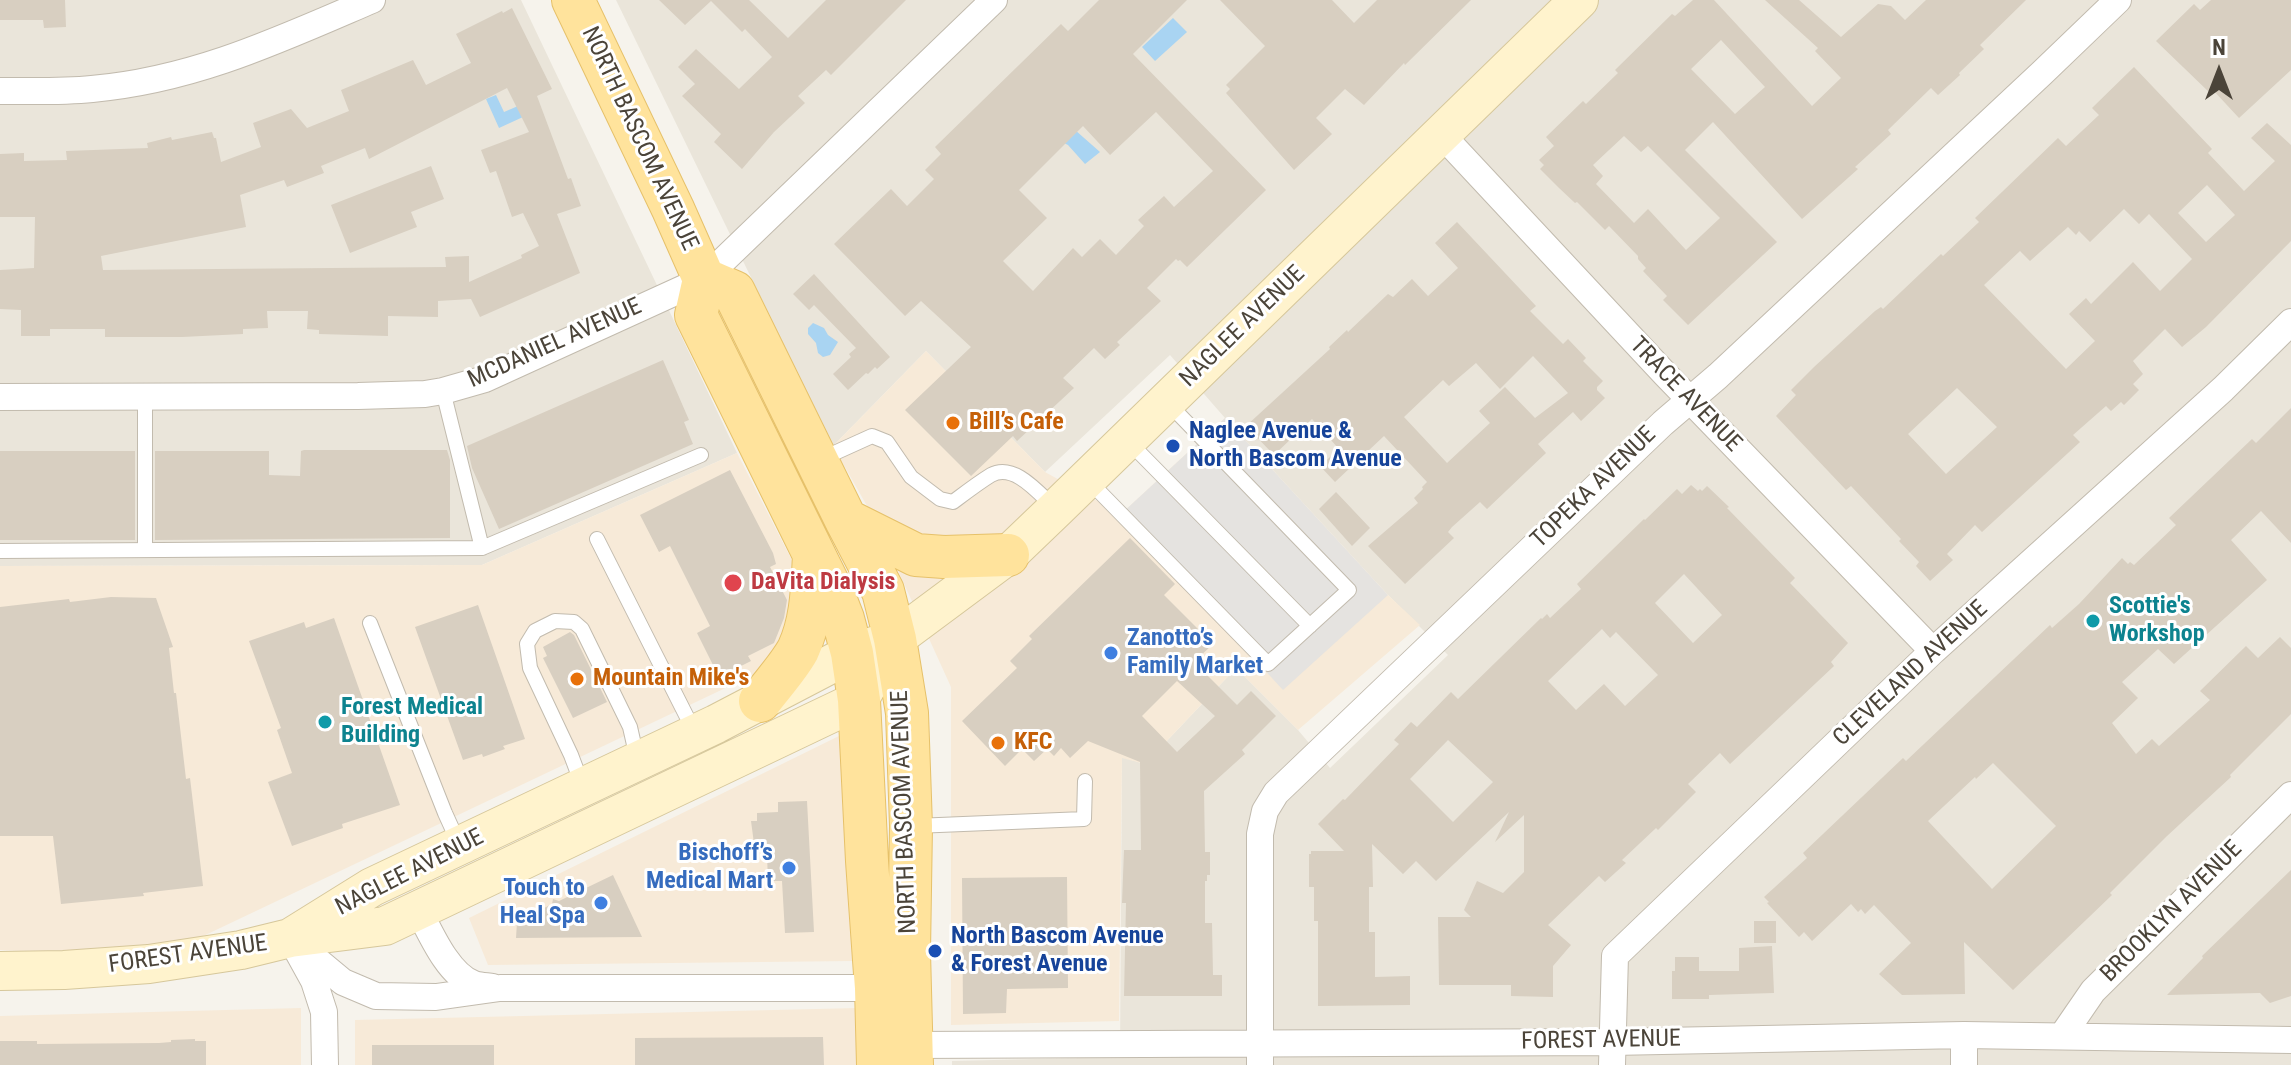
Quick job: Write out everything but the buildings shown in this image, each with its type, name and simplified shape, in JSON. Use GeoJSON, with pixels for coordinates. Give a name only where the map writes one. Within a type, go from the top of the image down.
{"type":"FeatureCollection","features":[{"type":"Feature","properties":{"kind":"main road","name":"NORTH BASCOM AVENUE"},"geometry":{"type":"LineString","coordinates":[[573,0],[704,279],[696,315],[843,619],[859,700],[876,988],[901,1058]]}},
{"type":"Feature","properties":{"kind":"main road","name":"NAGLEE AVENUE"},"geometry":{"type":"LineString","coordinates":[[290,938],[372,887],[695,734],[852,653],[895,639],[1008,555],[1579,0]]}},
{"type":"Feature","properties":{"kind":"main road","name":"NORTH BASCOM AVENUE"},"geometry":{"type":"LineString","coordinates":[[704,279],[734,292],[883,591],[895,639],[907,713],[911,826],[909,952],[901,1058]]}},
{"type":"Feature","properties":{"kind":"main road"},"geometry":{"type":"LineString","coordinates":[[846,520],[916,555],[1008,555]]}},
{"type":"Feature","properties":{"kind":"main road"},"geometry":{"type":"LineString","coordinates":[[760,701],[797,651],[811,607],[814,554]]}},
{"type":"Feature","properties":{"kind":"main road","name":"NAGLEE AVENUE"},"geometry":{"type":"LineString","coordinates":[[290,938],[385,926],[859,700],[895,639]]}},
{"type":"Feature","properties":{"kind":"main road","name":"FOREST AVENUE"},"geometry":{"type":"LineString","coordinates":[[0,971],[149,964],[241,950],[290,938]]}},
{"type":"Feature","properties":{"kind":"street"},"geometry":{"type":"LineString","coordinates":[[0,91],[91,90],[197,70],[248,53],[372,0]]}},
{"type":"Feature","properties":{"kind":"street","name":"MCDANIEL AVENUE"},"geometry":{"type":"LineString","coordinates":[[0,397],[358,396],[443,391],[485,379],[704,279],[994,0]]}},
{"type":"Feature","properties":{"kind":"street","name":"TOPEKA AVENUE"},"geometry":{"type":"LineString","coordinates":[[1260,1054],[1260,834],[1265,811],[1276,793],[1663,423],[2118,0]]}},
{"type":"Feature","properties":{"kind":"street","name":"TRACE AVENUE"},"geometry":{"type":"LineString","coordinates":[[1441,134],[1690,400],[1933,651]]}},
{"type":"Feature","properties":{"kind":"street","name":"CLEVELAND AVENUE"},"geometry":{"type":"LineString","coordinates":[[1612,1054],[1615,956],[1933,651],[2223,389],[2291,322]]}},
{"type":"Feature","properties":{"kind":"street","name":"BROOKLYN AVENUE"},"geometry":{"type":"LineString","coordinates":[[2062,1036],[2093,991],[2291,795]]}},
{"type":"Feature","properties":{"kind":"street","name":"FOREST AVENUE"},"geometry":{"type":"LineString","coordinates":[[418,909],[438,949],[459,973],[472,983],[500,988]]}},
{"type":"Feature","properties":{"kind":"street"},"geometry":{"type":"LineString","coordinates":[[290,938],[314,981],[324,1012],[325,1065]]}},
{"type":"Feature","properties":{"kind":"street","name":"FOREST AVENUE"},"geometry":{"type":"LineString","coordinates":[[290,938],[343,982],[376,996],[436,997],[500,988],[876,988]]}},
{"type":"Feature","properties":{"kind":"street"},"geometry":{"type":"LineString","coordinates":[[1964,1035],[1964,1065]]}},
{"type":"Feature","properties":{"kind":"street","name":"FOREST AVENUE"},"geometry":{"type":"LineString","coordinates":[[901,1058],[1612,1054],[1964,1035],[2291,1040]]}},
{"type":"Feature","properties":{"kind":"lane"},"geometry":{"type":"LineString","coordinates":[[443,391],[482,548]]}},
{"type":"Feature","properties":{"kind":"lane"},"geometry":{"type":"LineString","coordinates":[[145,396],[145,550]]}},
{"type":"Feature","properties":{"kind":"lane"},"geometry":{"type":"LineString","coordinates":[[1087,479],[1268,664],[1349,590],[1167,402]]}},
{"type":"Feature","properties":{"kind":"lane"},"geometry":{"type":"LineString","coordinates":[[817,462],[872,436],[887,442],[911,477],[940,499],[953,502],[994,473],[1012,473],[1056,509]]}},
{"type":"Feature","properties":{"kind":"lane"},"geometry":{"type":"LineString","coordinates":[[1127,441],[1310,626]]}},
{"type":"Feature","properties":{"kind":"lane"},"geometry":{"type":"LineString","coordinates":[[0,551],[482,548],[701,455]]}},
{"type":"Feature","properties":{"kind":"lane"},"geometry":{"type":"LineString","coordinates":[[597,539],[695,734]]}},
{"type":"Feature","properties":{"kind":"lane"},"geometry":{"type":"LineString","coordinates":[[583,787],[530,668],[527,644],[535,631],[555,621],[574,622],[582,629],[630,727],[638,760]]}},
{"type":"Feature","properties":{"kind":"lane"},"geometry":{"type":"LineString","coordinates":[[370,623],[460,846]]}},
{"type":"Feature","properties":{"kind":"lane"},"geometry":{"type":"LineString","coordinates":[[911,826],[1084,819],[1085,781]]}},
{"type":"Feature","properties":{"kind":"shaded area"},"geometry":{"type":"Polygon","coordinates":[[[0,0],[521,0],[737,453],[482,565],[0,566],[0,0]]]}},
{"type":"Feature","properties":{"kind":"shaded area"},"geometry":{"type":"Polygon","coordinates":[[[616,0],[2291,0],[2291,1065],[952,1065],[952,1061],[1120,1057],[1122,757],[1145,764],[1236,668],[1298,730],[1330,768],[1448,655],[1388,595],[1170,355],[1045,472],[926,351],[833,446],[616,0]]]}},
{"type":"Feature","properties":{"kind":"shaded area"},"geometry":{"type":"Polygon","coordinates":[[[926,351],[1045,472],[1121,514],[1225,418],[1388,595],[1420,625],[1298,730],[1236,668],[1145,764],[1122,758],[1119,1021],[951,1025],[951,687],[875,520],[833,446],[926,351]]]}},
{"type":"Feature","properties":{"kind":"shaded area"},"geometry":{"type":"Polygon","coordinates":[[[1225,418],[1388,595],[1283,690],[1121,514],[1225,418]]]}},
{"type":"Feature","properties":{"kind":"shaded area"},"geometry":{"type":"Polygon","coordinates":[[[737,453],[801,578],[776,664],[157,958],[0,950],[0,566],[482,565],[737,453]]]}},
{"type":"Feature","properties":{"kind":"shaded area"},"geometry":{"type":"Polygon","coordinates":[[[841,735],[854,961],[488,965],[469,918],[841,735]]]}},
{"type":"Feature","properties":{"kind":"shaded area"},"geometry":{"type":"Polygon","coordinates":[[[301,1008],[301,1065],[0,1065],[0,1016],[301,1008]]]}},
{"type":"Feature","properties":{"kind":"shaded area"},"geometry":{"type":"Polygon","coordinates":[[[858,1008],[858,1065],[355,1065],[355,1020],[858,1008]]]}},
{"type":"Feature","properties":{"kind":"water"},"geometry":{"type":"Polygon","coordinates":[[[1173,18],[1187,32],[1155,61],[1142,47],[1173,18]]]}},
{"type":"Feature","properties":{"kind":"water"},"geometry":{"type":"Polygon","coordinates":[[[496,95],[504,112],[518,106],[523,117],[499,128],[486,99],[496,95]]]}},
{"type":"Feature","properties":{"kind":"water"},"geometry":{"type":"Polygon","coordinates":[[[1075,130],[1100,152],[1085,164],[1068,145],[1060,141],[1075,130]]]}},
{"type":"Feature","properties":{"kind":"water"},"geometry":{"type":"Polygon","coordinates":[[[813,323],[824,328],[838,342],[830,355],[823,357],[818,353],[816,343],[808,334],[808,328],[813,323]]]}},
{"type":"Feature","properties":{"kind":"place","name":"Bill’s Cafe"},"geometry":{"type":"Point","coordinates":[953,423]}},
{"type":"Feature","properties":{"kind":"place","name":"Naglee Avenue & North Bascom Avenue"},"geometry":{"type":"Point","coordinates":[1173,446]}},
{"type":"Feature","properties":{"kind":"place","name":"DaVita Dialysis"},"geometry":{"type":"Point","coordinates":[733,583]}},
{"type":"Feature","properties":{"kind":"place","name":"Scottie's Workshop"},"geometry":{"type":"Point","coordinates":[2093,621]}},
{"type":"Feature","properties":{"kind":"place","name":"Zanotto’s Family Market"},"geometry":{"type":"Point","coordinates":[1111,653]}},
{"type":"Feature","properties":{"kind":"place","name":"Mountain Mike's"},"geometry":{"type":"Point","coordinates":[577,679]}},
{"type":"Feature","properties":{"kind":"place","name":"Forest Medical Building"},"geometry":{"type":"Point","coordinates":[325,722]}},
{"type":"Feature","properties":{"kind":"place","name":"KFC"},"geometry":{"type":"Point","coordinates":[998,743]}},
{"type":"Feature","properties":{"kind":"place","name":"Bischoff’s Medical Mart"},"geometry":{"type":"Point","coordinates":[789,868]}},
{"type":"Feature","properties":{"kind":"place","name":"Touch to Heal Spa"},"geometry":{"type":"Point","coordinates":[601,903]}},
{"type":"Feature","properties":{"kind":"place","name":"North Bascom Avenue & Forest Avenue"},"geometry":{"type":"Point","coordinates":[935,951]}}]}
